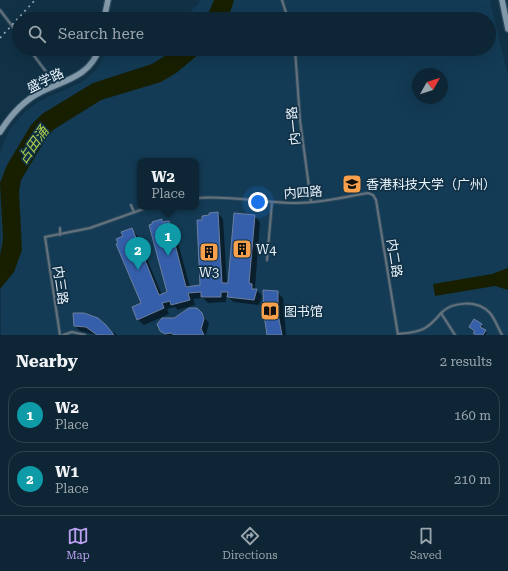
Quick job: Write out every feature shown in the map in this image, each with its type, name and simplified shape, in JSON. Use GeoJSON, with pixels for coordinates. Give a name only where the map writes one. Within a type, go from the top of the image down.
{"type":"FeatureCollection","features":[{"type":"Feature","properties":{"kind":"street"},"geometry":{"type":"LineString","coordinates":[[105,12],[108,0]]}},
{"type":"Feature","properties":{"kind":"street"},"geometry":{"type":"LineString","coordinates":[[502,0],[508,28]]}},
{"type":"Feature","properties":{"kind":"street","name":"盛学路"},"geometry":{"type":"LineString","coordinates":[[0,132],[6,122],[24,103],[38,93],[81,74],[91,65],[96,56]]}},
{"type":"Feature","properties":{"kind":"lane"},"geometry":{"type":"LineString","coordinates":[[282,0],[286,12]]}},
{"type":"Feature","properties":{"kind":"lane"},"geometry":{"type":"LineString","coordinates":[[0,10],[12,26]]}},
{"type":"Feature","properties":{"kind":"lane"},"geometry":{"type":"LineString","coordinates":[[34,56],[56,86]]}},
{"type":"Feature","properties":{"kind":"lane","name":"内一路"},"geometry":{"type":"LineString","coordinates":[[295,56],[300,120],[311,202]]}},
{"type":"Feature","properties":{"kind":"lane","name":"内四路"},"geometry":{"type":"LineString","coordinates":[[199,198],[231,197],[272,202],[311,202],[362,194]]}},
{"type":"Feature","properties":{"kind":"lane","name":"内二路"},"geometry":{"type":"LineString","coordinates":[[362,194],[371,194],[376,200],[398,334]]}},
{"type":"Feature","properties":{"kind":"lane"},"geometry":{"type":"LineString","coordinates":[[267,260],[272,202]]}},
{"type":"Feature","properties":{"kind":"lane"},"geometry":{"type":"LineString","coordinates":[[131,205],[134,212]]}},
{"type":"Feature","properties":{"kind":"lane"},"geometry":{"type":"LineString","coordinates":[[60,228],[60,235],[90,228],[140,210]]}},
{"type":"Feature","properties":{"kind":"lane","name":"内三路"},"geometry":{"type":"LineString","coordinates":[[60,235],[45,237],[60,335]]}},
{"type":"Feature","properties":{"kind":"lane"},"geometry":{"type":"LineString","coordinates":[[398,334],[422,330],[431,324],[441,313],[450,308],[460,304],[471,304],[482,307],[491,314],[502,335]]}},
{"type":"Feature","properties":{"kind":"lane"},"geometry":{"type":"LineString","coordinates":[[441,313],[455,335]]}},
{"type":"Feature","properties":{"kind":"lane"},"geometry":{"type":"LineString","coordinates":[[64,335],[72,332],[85,335]]}},
{"type":"Feature","properties":{"kind":"shaded area","name":"香港科技大学（广州）"},"geometry":{"type":"Polygon","coordinates":[[[199,0],[490,0],[493,12],[190,12],[200,2],[199,0]]]}},
{"type":"Feature","properties":{"kind":"shaded area","name":"香港科技大学（广州）"},"geometry":{"type":"Polygon","coordinates":[[[496,25],[508,76],[508,335],[1,335],[0,152],[9,130],[25,112],[39,101],[82,82],[97,69],[104,56],[496,56],[496,25]]]}},
{"type":"Feature","properties":{"kind":"water"},"geometry":{"type":"Polygon","coordinates":[[[214,0],[234,0],[230,12],[209,12],[214,0]]]}},
{"type":"Feature","properties":{"kind":"water","name":"占田涌"},"geometry":{"type":"Polygon","coordinates":[[[165,56],[197,56],[176,73],[161,82],[101,100],[53,130],[47,137],[21,180],[19,192],[22,250],[14,272],[0,289],[0,256],[3,239],[0,183],[7,165],[31,125],[42,114],[93,83],[152,64],[165,56]]]}},
{"type":"Feature","properties":{"kind":"water"},"geometry":{"type":"Polygon","coordinates":[[[508,268],[508,290],[495,286],[435,296],[433,284],[492,274],[508,268]]]}},
{"type":"Feature","properties":{"kind":"building"},"geometry":{"type":"Polygon","coordinates":[[[218,212],[222,283],[228,283],[234,213],[255,215],[249,283],[252,284],[252,289],[257,289],[254,300],[227,297],[228,292],[221,292],[221,297],[201,297],[201,292],[188,293],[190,300],[171,305],[170,301],[162,303],[164,308],[137,320],[132,307],[141,303],[116,244],[118,243],[116,239],[123,236],[121,232],[132,228],[159,295],[167,292],[149,225],[152,224],[152,222],[162,219],[162,222],[169,221],[186,287],[200,285],[197,220],[202,220],[202,216],[209,215],[209,213],[218,212]]]}},
{"type":"Feature","properties":{"kind":"building","name":"图书馆"},"geometry":{"type":"Polygon","coordinates":[[[263,290],[278,291],[278,314],[282,335],[267,335],[264,315],[263,290]]]}},
{"type":"Feature","properties":{"kind":"building"},"geometry":{"type":"Polygon","coordinates":[[[189,308],[197,308],[202,313],[204,319],[201,329],[204,335],[174,335],[171,333],[165,334],[160,331],[157,324],[162,318],[174,318],[189,308]]]}},
{"type":"Feature","properties":{"kind":"building"},"geometry":{"type":"Polygon","coordinates":[[[73,313],[84,313],[98,318],[114,335],[97,335],[86,327],[74,326],[73,313]]]}},
{"type":"Feature","properties":{"kind":"building"},"geometry":{"type":"Polygon","coordinates":[[[474,319],[482,324],[480,327],[486,330],[483,335],[476,335],[473,333],[475,331],[469,327],[474,319]]]}},
{"type":"Feature","properties":{"kind":"railway"},"geometry":{"type":"LineString","coordinates":[[24,12],[35,0]]}},
{"type":"Feature","properties":{"kind":"railway"},"geometry":{"type":"LineString","coordinates":[[0,38],[12,25]]}},
{"type":"Feature","properties":{"kind":"place","name":"香港科技大学（广州）"},"geometry":{"type":"Point","coordinates":[352,184]}},
{"type":"Feature","properties":{"kind":"place","name":"W4"},"geometry":{"type":"Point","coordinates":[242,249]}},
{"type":"Feature","properties":{"kind":"place","name":"W3"},"geometry":{"type":"Point","coordinates":[209,252]}},
{"type":"Feature","properties":{"kind":"place","name":"W2"},"geometry":{"type":"Point","coordinates":[168,256]}},
{"type":"Feature","properties":{"kind":"place","name":"W1"},"geometry":{"type":"Point","coordinates":[138,270]}},
{"type":"Feature","properties":{"kind":"place","name":"图书馆"},"geometry":{"type":"Point","coordinates":[270,311]}}]}
